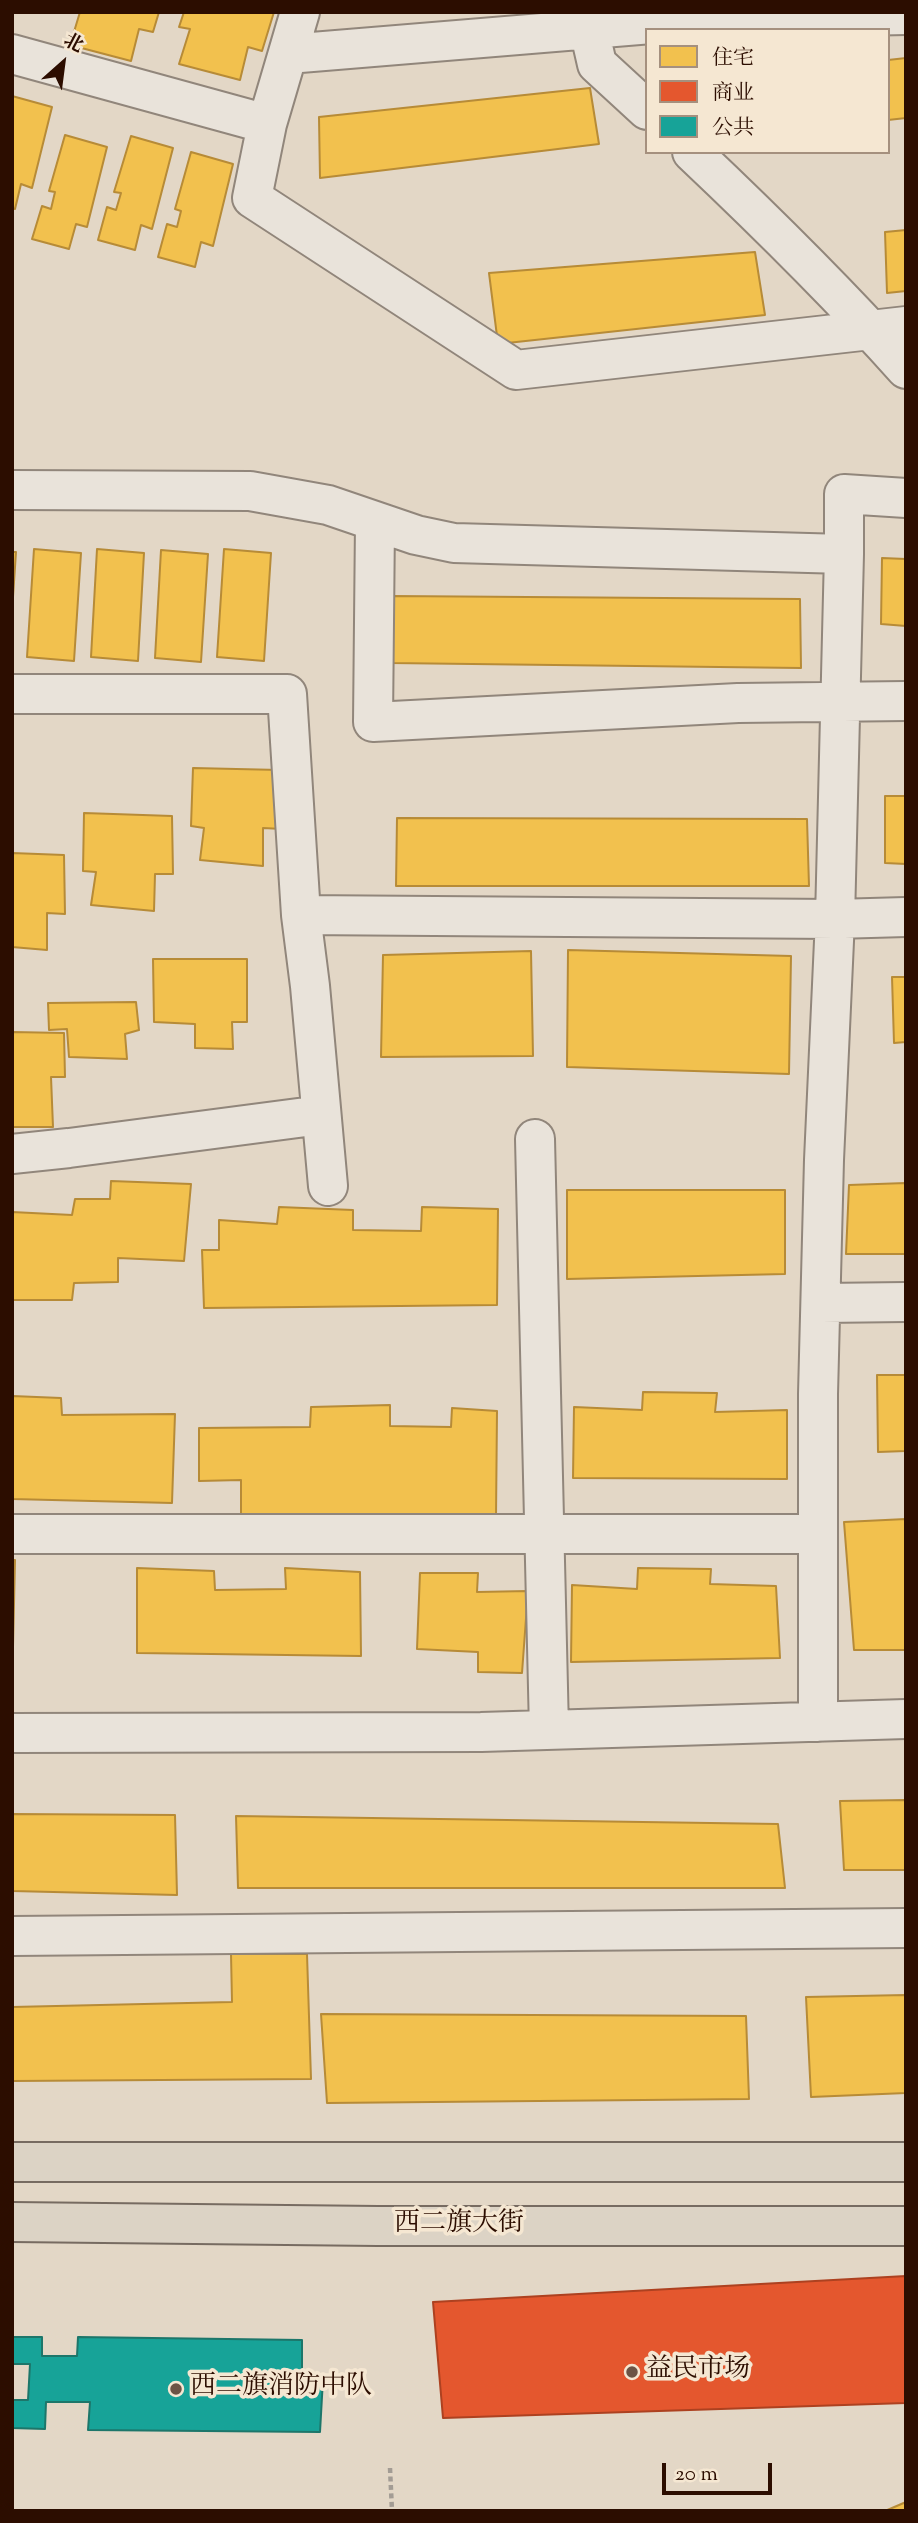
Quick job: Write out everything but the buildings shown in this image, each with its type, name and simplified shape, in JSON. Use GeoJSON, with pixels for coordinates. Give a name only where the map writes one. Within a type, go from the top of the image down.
{"type":"FeatureCollection","features":[{"type":"Feature","properties":{"kind":"main road"},"geometry":{"type":"LineString","coordinates":[[12,2162],[906,2162]]}},
{"type":"Feature","properties":{"kind":"main road","name":"西二旗大街"},"geometry":{"type":"LineString","coordinates":[[12,2222],[378,2226],[906,2226]]}},
{"type":"Feature","properties":{"kind":"street"},"geometry":{"type":"LineString","coordinates":[[300,12],[267,124],[252,198],[516,370],[889,328]]}},
{"type":"Feature","properties":{"kind":"street"},"geometry":{"type":"LineString","coordinates":[[288,54],[589,30],[711,16],[906,15]]}},
{"type":"Feature","properties":{"kind":"street"},"geometry":{"type":"LineString","coordinates":[[589,30],[597,64],[645,108]]}},
{"type":"Feature","properties":{"kind":"street"},"geometry":{"type":"LineString","coordinates":[[12,54],[267,124]]}},
{"type":"Feature","properties":{"kind":"street"},"geometry":{"type":"LineString","coordinates":[[694,154],[766,223],[889,328],[906,369]]}},
{"type":"Feature","properties":{"kind":"street"},"geometry":{"type":"LineString","coordinates":[[12,491],[250,491],[328,505],[416,535],[454,543],[844,554]]}},
{"type":"Feature","properties":{"kind":"street"},"geometry":{"type":"LineString","coordinates":[[818,1722],[818,1394],[824,1160],[835,919],[844,494],[906,498]]}},
{"type":"Feature","properties":{"kind":"street"},"geometry":{"type":"LineString","coordinates":[[375,522],[373,722],[738,703],[906,701]]}},
{"type":"Feature","properties":{"kind":"street"},"geometry":{"type":"LineString","coordinates":[[12,694],[287,694],[301,915],[328,1186]]}},
{"type":"Feature","properties":{"kind":"street"},"geometry":{"type":"LineString","coordinates":[[301,915],[835,919],[906,917]]}},
{"type":"Feature","properties":{"kind":"street"},"geometry":{"type":"LineString","coordinates":[[12,1154],[69,1149],[321,1115]]}},
{"type":"Feature","properties":{"kind":"street"},"geometry":{"type":"LineString","coordinates":[[535,1139],[549,1730]]}},
{"type":"Feature","properties":{"kind":"street"},"geometry":{"type":"LineString","coordinates":[[822,1303],[906,1303]]}},
{"type":"Feature","properties":{"kind":"street"},"geometry":{"type":"LineString","coordinates":[[12,1534],[818,1534]]}},
{"type":"Feature","properties":{"kind":"street"},"geometry":{"type":"LineString","coordinates":[[12,1733],[549,1730],[906,1719]]}},
{"type":"Feature","properties":{"kind":"street"},"geometry":{"type":"LineString","coordinates":[[12,1936],[906,1928]]}},
{"type":"Feature","properties":{"kind":"path"},"geometry":{"type":"LineString","coordinates":[[390,2468],[392,2511]]}},
{"type":"Feature","properties":{"kind":"place","name":"益民市场"},"geometry":{"type":"Point","coordinates":[632,2372]}},
{"type":"Feature","properties":{"kind":"place","name":"西二旗消防中队"},"geometry":{"type":"Point","coordinates":[176,2389]}}]}
